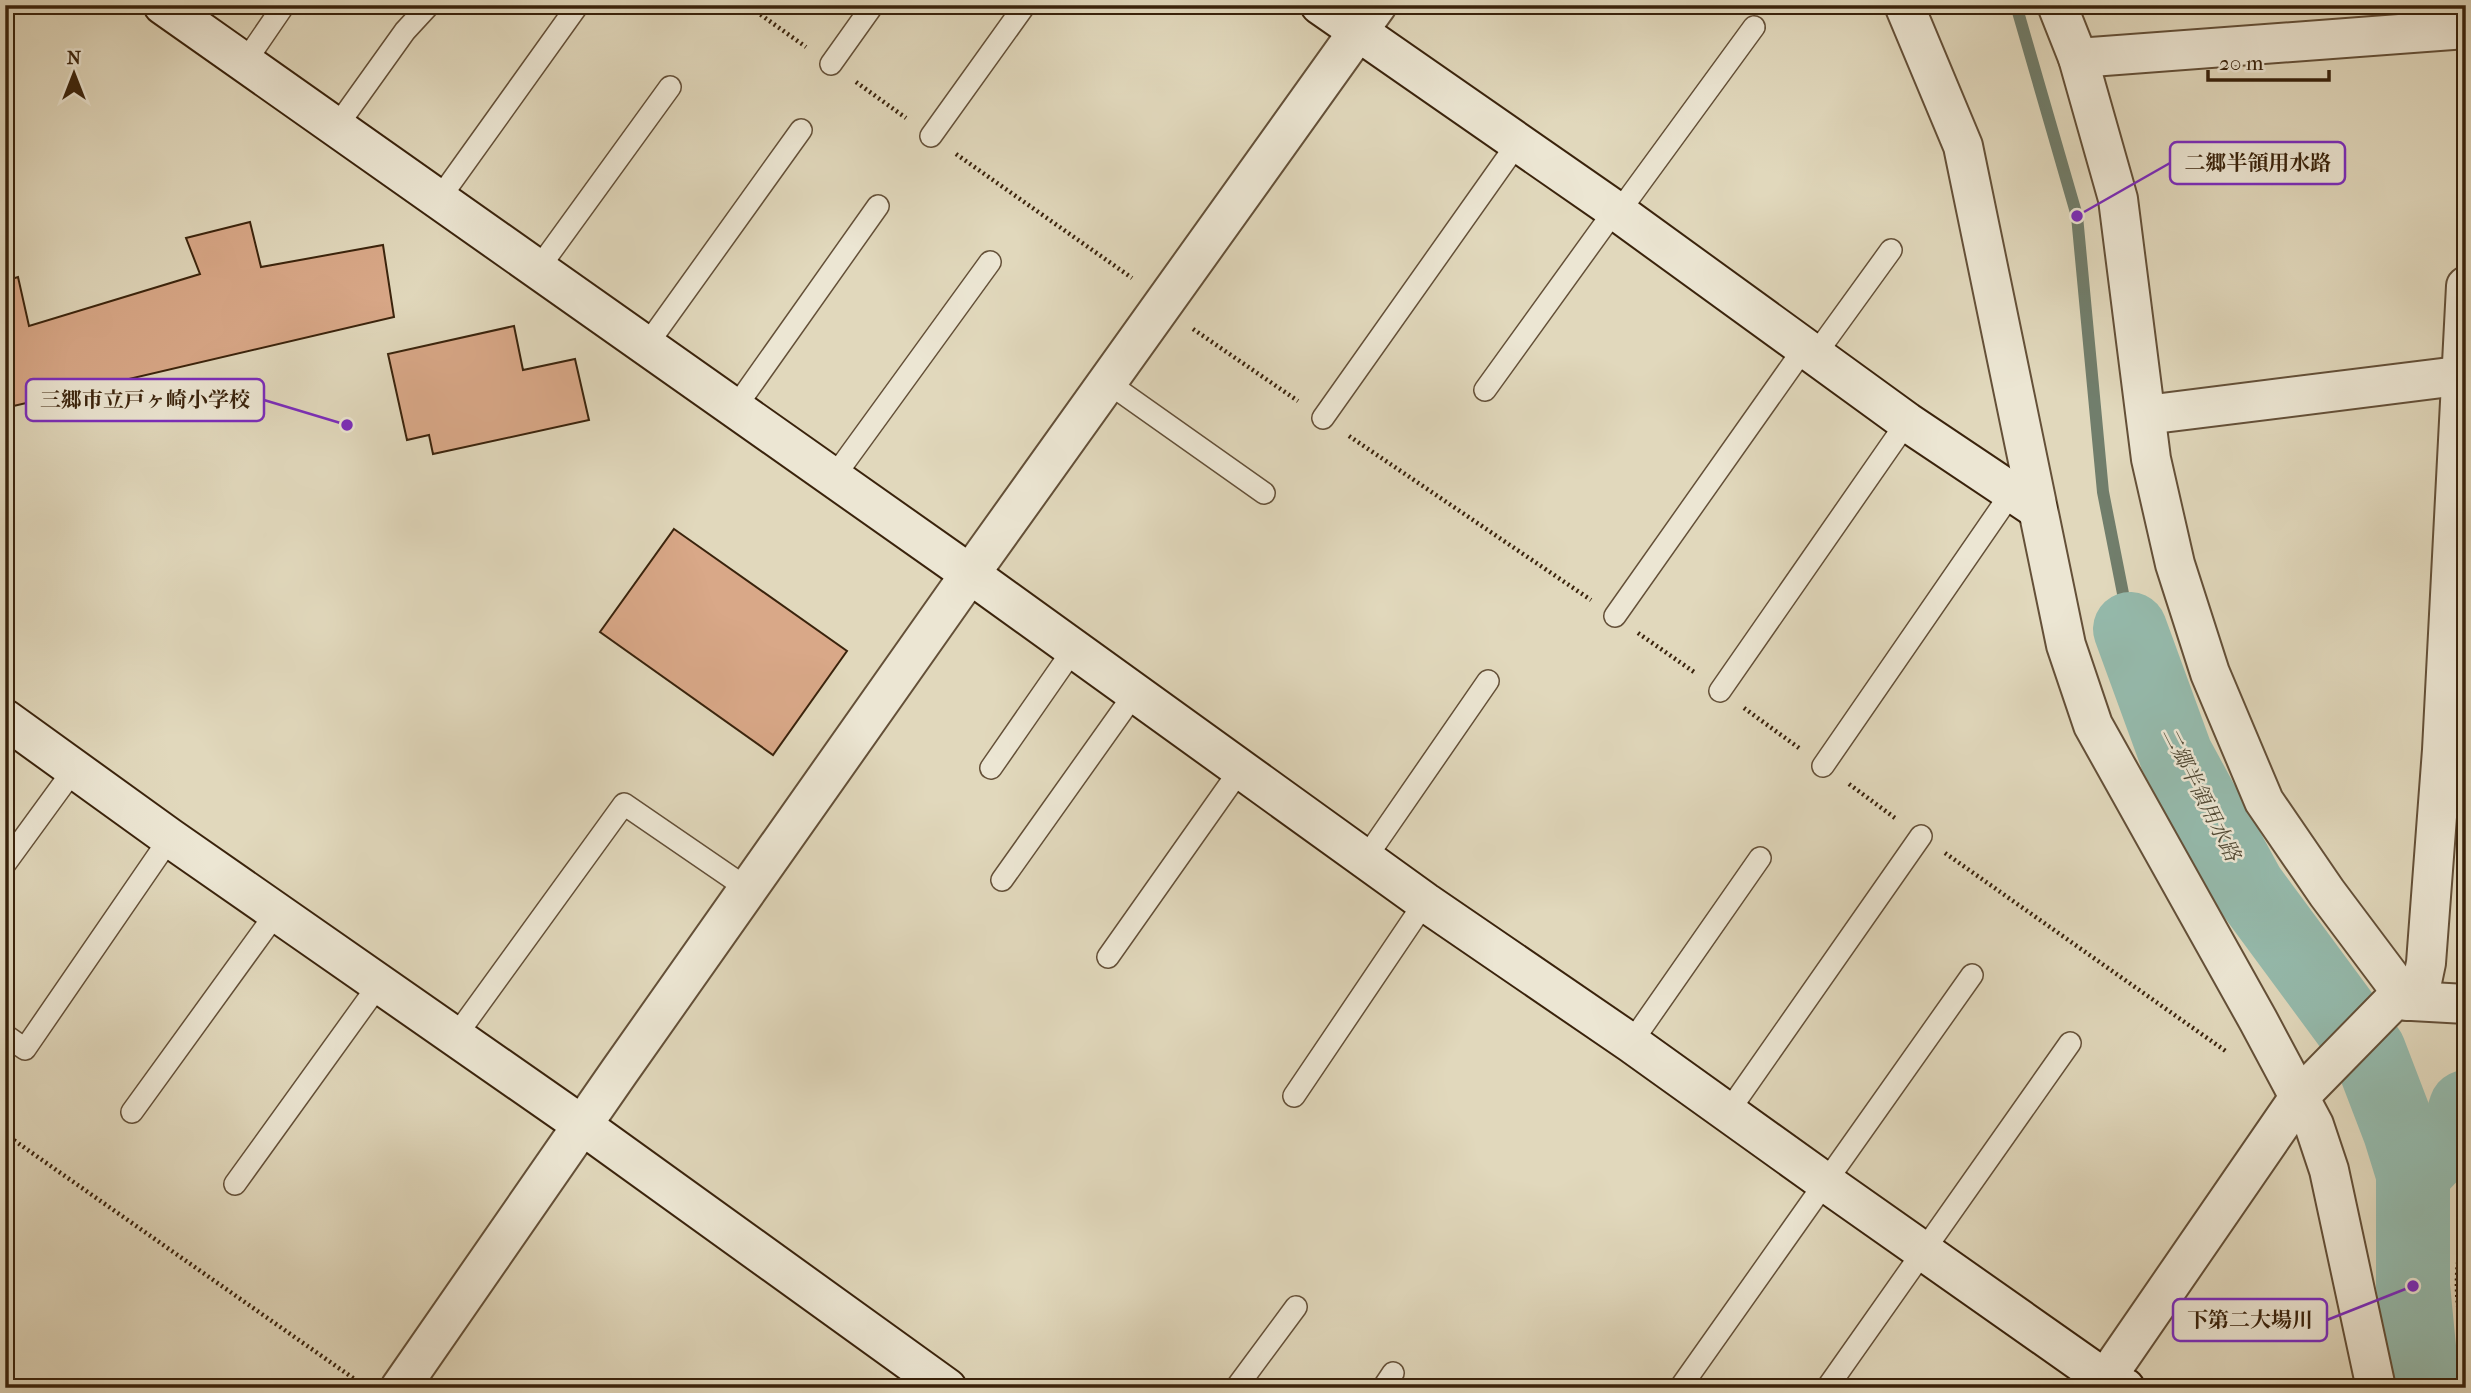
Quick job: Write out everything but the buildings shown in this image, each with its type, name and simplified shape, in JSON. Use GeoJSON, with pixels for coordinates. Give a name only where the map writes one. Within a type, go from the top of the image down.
{"type":"FeatureCollection","features":[{"type":"Feature","properties":{"kind":"street"},"geometry":{"type":"LineString","coordinates":[[163,5],[970,574],[1240,771],[1631,1043],[2110,1385],[2300,1096],[2427,1002]]}},
{"type":"Feature","properties":{"kind":"street"},"geometry":{"type":"LineString","coordinates":[[1320,5],[1368,19],[1517,144],[1616,211],[1907,422],[2024,500]]}},
{"type":"Feature","properties":{"kind":"street"},"geometry":{"type":"LineString","coordinates":[[1904,5],[1963,146],[2024,500],[2066,645],[2093,726],[2314,1125],[2329,1170],[2376,1388]]}},
{"type":"Feature","properties":{"kind":"street"},"geometry":{"type":"LineString","coordinates":[[2057,5],[2078,58],[2118,199],[2151,459],[2175,564],[2210,673],[2264,801],[2328,893],[2427,1002]]}},
{"type":"Feature","properties":{"kind":"street"},"geometry":{"type":"LineString","coordinates":[[400,1388],[970,574],[1368,19]]}},
{"type":"Feature","properties":{"kind":"street"},"geometry":{"type":"LineString","coordinates":[[2078,58],[2466,29]]}},
{"type":"Feature","properties":{"kind":"street"},"geometry":{"type":"LineString","coordinates":[[2427,1002],[2426,963],[2441,763],[2466,286]]}},
{"type":"Feature","properties":{"kind":"street"},"geometry":{"type":"LineString","coordinates":[[2146,415],[2463,375]]}},
{"type":"Feature","properties":{"kind":"street"},"geometry":{"type":"LineString","coordinates":[[5,719],[170,838],[582,1125],[945,1387]]}},
{"type":"Feature","properties":{"kind":"lane"},"geometry":{"type":"LineString","coordinates":[[245,62],[284,5]]}},
{"type":"Feature","properties":{"kind":"lane"},"geometry":{"type":"LineString","coordinates":[[337,126],[405,32],[429,5]]}},
{"type":"Feature","properties":{"kind":"lane"},"geometry":{"type":"LineString","coordinates":[[439,199],[578,5]]}},
{"type":"Feature","properties":{"kind":"lane"},"geometry":{"type":"LineString","coordinates":[[831,64],[873,5]]}},
{"type":"Feature","properties":{"kind":"lane"},"geometry":{"type":"LineString","coordinates":[[931,136],[1024,5]]}},
{"type":"Feature","properties":{"kind":"lane"},"geometry":{"type":"LineString","coordinates":[[1485,390],[1754,27]]}},
{"type":"Feature","properties":{"kind":"lane"},"geometry":{"type":"LineString","coordinates":[[538,269],[670,86]]}},
{"type":"Feature","properties":{"kind":"lane"},"geometry":{"type":"LineString","coordinates":[[646,346],[801,130]]}},
{"type":"Feature","properties":{"kind":"lane"},"geometry":{"type":"LineString","coordinates":[[1323,418],[1517,144]]}},
{"type":"Feature","properties":{"kind":"lane"},"geometry":{"type":"LineString","coordinates":[[735,408],[878,206]]}},
{"type":"Feature","properties":{"kind":"lane"},"geometry":{"type":"LineString","coordinates":[[1615,616],[1810,351],[1891,250]]}},
{"type":"Feature","properties":{"kind":"lane"},"geometry":{"type":"LineString","coordinates":[[833,478],[990,262]]}},
{"type":"Feature","properties":{"kind":"lane"},"geometry":{"type":"LineString","coordinates":[[1107,382],[1264,493]]}},
{"type":"Feature","properties":{"kind":"lane"},"geometry":{"type":"LineString","coordinates":[[1720,691],[1907,422]]}},
{"type":"Feature","properties":{"kind":"lane"},"geometry":{"type":"LineString","coordinates":[[1823,766],[2024,500]]}},
{"type":"Feature","properties":{"kind":"lane"},"geometry":{"type":"LineString","coordinates":[[991,768],[1073,650]]}},
{"type":"Feature","properties":{"kind":"lane"},"geometry":{"type":"LineString","coordinates":[[1365,859],[1488,681]]}},
{"type":"Feature","properties":{"kind":"lane"},"geometry":{"type":"LineString","coordinates":[[1002,880],[1135,693]]}},
{"type":"Feature","properties":{"kind":"lane"},"geometry":{"type":"LineString","coordinates":[[5,864],[75,768]]}},
{"type":"Feature","properties":{"kind":"lane"},"geometry":{"type":"LineString","coordinates":[[1108,957],[1240,771]]}},
{"type":"Feature","properties":{"kind":"lane"},"geometry":{"type":"LineString","coordinates":[[454,1037],[624,804],[748,889]]}},
{"type":"Feature","properties":{"kind":"lane"},"geometry":{"type":"LineString","coordinates":[[1728,1112],[1921,836]]}},
{"type":"Feature","properties":{"kind":"lane"},"geometry":{"type":"LineString","coordinates":[[5,1035],[25,1049],[170,838]]}},
{"type":"Feature","properties":{"kind":"lane"},"geometry":{"type":"LineString","coordinates":[[1631,1043],[1760,858]]}},
{"type":"Feature","properties":{"kind":"lane"},"geometry":{"type":"LineString","coordinates":[[1294,1096],[1426,902]]}},
{"type":"Feature","properties":{"kind":"lane"},"geometry":{"type":"LineString","coordinates":[[132,1112],[277,912]]}},
{"type":"Feature","properties":{"kind":"lane"},"geometry":{"type":"LineString","coordinates":[[1680,1388],[1972,975]]}},
{"type":"Feature","properties":{"kind":"lane"},"geometry":{"type":"LineString","coordinates":[[234,1184],[380,984]]}},
{"type":"Feature","properties":{"kind":"lane"},"geometry":{"type":"LineString","coordinates":[[1827,1388],[2070,1043]]}},
{"type":"Feature","properties":{"kind":"lane"},"geometry":{"type":"LineString","coordinates":[[1236,1388],[1296,1307]]}},
{"type":"Feature","properties":{"kind":"path"},"geometry":{"type":"LineString","coordinates":[[5,1134],[367,1388]]}},
{"type":"Feature","properties":{"kind":"path"},"geometry":{"type":"LineString","coordinates":[[2466,1230],[2459,1248],[2458,1320],[2466,1348]]}},
{"type":"Feature","properties":{"kind":"waterway","name":"二郷半領用水路"},"geometry":{"type":"LineString","coordinates":[[2016,5],[2077,216],[2103,492],[2130,629]]}},
{"type":"Feature","properties":{"kind":"waterway","name":"二郷半領用水路"},"geometry":{"type":"LineString","coordinates":[[2130,629],[2176,755],[2248,887],[2369,1051],[2413,1174],[2413,1286],[2423,1388]]}},
{"type":"Feature","properties":{"kind":"waterway"},"geometry":{"type":"LineString","coordinates":[[2413,1174],[2460,1125],[2466,1107]]}},
{"type":"Feature","properties":{"kind":"place","name":"二郷半領用水路"},"geometry":{"type":"Point","coordinates":[2077,216]}},
{"type":"Feature","properties":{"kind":"place","name":"三郷市立戸ヶ崎小学校"},"geometry":{"type":"Point","coordinates":[347,425]}},
{"type":"Feature","properties":{"kind":"place","name":"下第二大場川"},"geometry":{"type":"Point","coordinates":[2413,1286]}}]}
